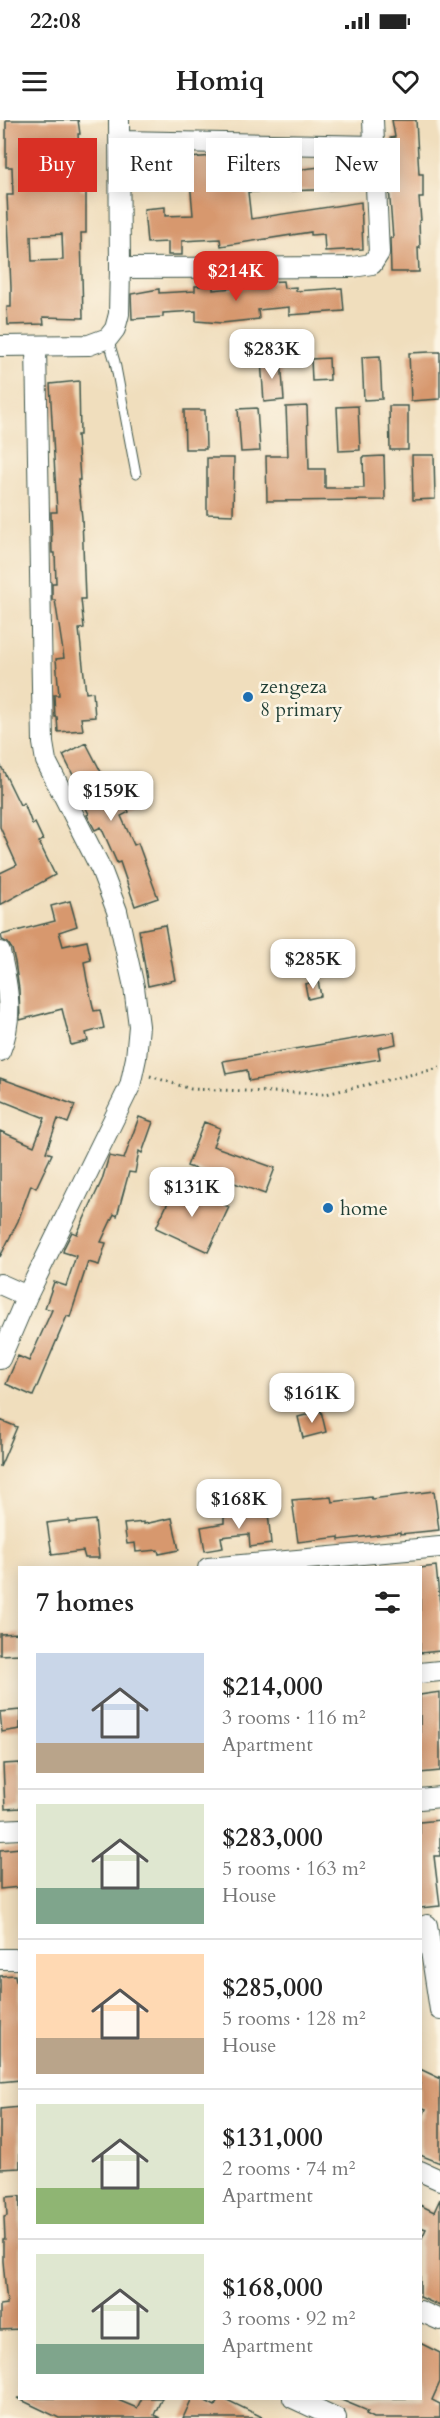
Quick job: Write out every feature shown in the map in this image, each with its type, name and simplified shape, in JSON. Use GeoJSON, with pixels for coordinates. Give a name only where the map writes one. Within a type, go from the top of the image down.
{"type":"FeatureCollection","features":[{"type":"Feature","properties":{"kind":"street"},"geometry":{"type":"LineString","coordinates":[[119,120],[120,138]]}},
{"type":"Feature","properties":{"kind":"street"},"geometry":{"type":"LineString","coordinates":[[373,120],[375,138]]}},
{"type":"Feature","properties":{"kind":"street"},"geometry":{"type":"LineString","coordinates":[[194,142],[314,145]]}},
{"type":"Feature","properties":{"kind":"street"},"geometry":{"type":"LineString","coordinates":[[0,346],[89,345],[108,338],[115,329],[119,314],[120,192]]}},
{"type":"Feature","properties":{"kind":"street"},"geometry":{"type":"LineString","coordinates":[[120,268],[353,267],[372,264],[379,253],[377,192]]}},
{"type":"Feature","properties":{"kind":"street"},"geometry":{"type":"LineString","coordinates":[[0,1359],[27,1296],[130,1086],[139,1026],[134,987],[117,911],[100,869],[46,761],[43,743],[36,346]]}},
{"type":"Feature","properties":{"kind":"street"},"geometry":{"type":"LineString","coordinates":[[0,952],[9,1003],[9,1022],[0,1051]]}},
{"type":"Feature","properties":{"kind":"street"},"geometry":{"type":"LineString","coordinates":[[0,1284],[27,1296]]}},
{"type":"Feature","properties":{"kind":"street"},"geometry":{"type":"LineString","coordinates":[[230,1566],[440,1547]]}},
{"type":"Feature","properties":{"kind":"street"},"geometry":{"type":"LineString","coordinates":[[422,1673],[440,1671]]}},
{"type":"Feature","properties":{"kind":"street"},"geometry":{"type":"LineString","coordinates":[[422,1799],[440,1797]]}},
{"type":"Feature","properties":{"kind":"street"},"geometry":{"type":"LineString","coordinates":[[0,1830],[18,1828]]}},
{"type":"Feature","properties":{"kind":"street"},"geometry":{"type":"LineString","coordinates":[[429,1924],[440,2010]]}},
{"type":"Feature","properties":{"kind":"street"},"geometry":{"type":"LineString","coordinates":[[0,1959],[18,1959]]}},
{"type":"Feature","properties":{"kind":"street"},"geometry":{"type":"LineString","coordinates":[[422,2172],[440,2180]]}},
{"type":"Feature","properties":{"kind":"street"},"geometry":{"type":"LineString","coordinates":[[422,2313],[440,2320]]}},
{"type":"Feature","properties":{"kind":"street"},"geometry":{"type":"LineString","coordinates":[[297,2400],[336,2418]]}},
{"type":"Feature","properties":{"kind":"lane"},"geometry":{"type":"LineString","coordinates":[[108,338],[115,362],[136,474]]}},
{"type":"Feature","properties":{"kind":"path"},"geometry":{"type":"LineString","coordinates":[[133,1071],[191,1089],[326,1095],[440,1068]]}},
{"type":"Feature","properties":{"kind":"building"},"geometry":{"type":"Polygon","coordinates":[[[6,120],[78,120],[80,134],[78,134],[78,138],[18,138],[18,192],[86,192],[86,233],[81,233],[83,318],[43,317],[44,324],[8,325],[7,307],[11,307],[11,288],[7,195],[13,195],[12,167],[6,167],[6,120]],[[62,234],[31,236],[32,261],[63,260],[62,234]]]}},
{"type":"Feature","properties":{"kind":"building"},"geometry":{"type":"Polygon","coordinates":[[[392,120],[416,120],[419,174],[423,174],[423,198],[419,198],[421,220],[419,221],[419,272],[391,272],[390,238],[393,238],[389,192],[400,192],[400,138],[390,138],[395,137],[392,120]]]}},
{"type":"Feature","properties":{"kind":"building"},"geometry":{"type":"Polygon","coordinates":[[[206,157],[206,192],[248,192],[251,219],[361,202],[363,249],[325,251],[324,234],[311,235],[311,232],[221,246],[220,239],[182,241],[182,255],[168,255],[168,242],[147,243],[144,209],[165,207],[165,216],[193,215],[191,192],[194,192],[194,158],[206,157]]]}},
{"type":"Feature","properties":{"kind":"building"},"geometry":{"type":"Polygon","coordinates":[[[314,168],[314,190],[302,190],[302,169],[314,168]]]}},
{"type":"Feature","properties":{"kind":"building"},"geometry":{"type":"Polygon","coordinates":[[[283,281],[284,288],[296,287],[296,291],[342,288],[344,311],[289,315],[289,307],[258,310],[259,319],[222,323],[196,321],[196,311],[163,313],[163,317],[132,319],[131,294],[159,289],[159,293],[195,291],[195,286],[213,286],[213,290],[283,281]]]}},
{"type":"Feature","properties":{"kind":"building"},"geometry":{"type":"Polygon","coordinates":[[[440,352],[440,399],[411,401],[409,353],[440,352]]]}},
{"type":"Feature","properties":{"kind":"building"},"geometry":{"type":"Polygon","coordinates":[[[380,356],[382,399],[364,400],[362,357],[380,356]]]}},
{"type":"Feature","properties":{"kind":"building"},"geometry":{"type":"Polygon","coordinates":[[[329,358],[330,380],[312,381],[311,359],[329,358]]]}},
{"type":"Feature","properties":{"kind":"building"},"geometry":{"type":"Polygon","coordinates":[[[281,359],[284,400],[264,402],[261,360],[281,359]]]}},
{"type":"Feature","properties":{"kind":"building"},"geometry":{"type":"Polygon","coordinates":[[[79,381],[80,435],[77,435],[80,480],[78,480],[85,599],[81,599],[84,628],[79,629],[86,693],[93,692],[95,717],[81,718],[83,730],[58,732],[54,695],[59,695],[56,659],[64,658],[55,600],[52,600],[52,583],[56,583],[55,553],[52,553],[51,512],[57,512],[50,384],[79,381]]]}},
{"type":"Feature","properties":{"kind":"building"},"geometry":{"type":"Polygon","coordinates":[[[307,406],[309,469],[325,469],[325,488],[364,488],[363,457],[384,456],[385,500],[267,501],[266,456],[288,456],[286,407],[307,406]]]}},
{"type":"Feature","properties":{"kind":"building"},"geometry":{"type":"Polygon","coordinates":[[[358,406],[360,450],[339,451],[337,407],[358,406]]]}},
{"type":"Feature","properties":{"kind":"building"},"geometry":{"type":"Polygon","coordinates":[[[389,406],[408,406],[408,450],[390,450],[389,406]]]}},
{"type":"Feature","properties":{"kind":"building"},"geometry":{"type":"Polygon","coordinates":[[[257,408],[260,451],[241,452],[238,409],[257,408]]]}},
{"type":"Feature","properties":{"kind":"building"},"geometry":{"type":"Polygon","coordinates":[[[184,410],[205,410],[206,449],[185,449],[184,410]]]}},
{"type":"Feature","properties":{"kind":"building"},"geometry":{"type":"Polygon","coordinates":[[[412,455],[434,455],[435,499],[413,500],[412,455]]]}},
{"type":"Feature","properties":{"kind":"building"},"geometry":{"type":"Polygon","coordinates":[[[207,458],[234,458],[233,515],[207,514],[207,458]]]}},
{"type":"Feature","properties":{"kind":"building"},"geometry":{"type":"Polygon","coordinates":[[[86,743],[115,799],[121,796],[129,812],[121,816],[134,845],[138,843],[158,898],[135,906],[120,862],[117,863],[101,827],[95,830],[87,815],[89,814],[79,795],[82,793],[63,755],[86,743]]]}},
{"type":"Feature","properties":{"kind":"building"},"geometry":{"type":"Polygon","coordinates":[[[0,764],[20,805],[24,803],[32,824],[35,823],[43,840],[39,842],[55,875],[0,905],[0,873],[17,865],[0,827],[0,764]]]}},
{"type":"Feature","properties":{"kind":"building"},"geometry":{"type":"Polygon","coordinates":[[[70,901],[77,926],[59,932],[63,946],[87,941],[91,960],[84,962],[87,980],[94,1011],[100,1010],[104,1028],[86,1033],[88,1041],[71,1045],[62,1009],[20,1020],[15,962],[12,949],[2,940],[1,935],[55,921],[51,906],[70,901]]]}},
{"type":"Feature","properties":{"kind":"building"},"geometry":{"type":"Polygon","coordinates":[[[165,925],[175,980],[148,986],[139,930],[165,925]]]}},
{"type":"Feature","properties":{"kind":"building"},"geometry":{"type":"Polygon","coordinates":[[[318,981],[321,996],[308,999],[305,984],[318,981]]]}},
{"type":"Feature","properties":{"kind":"building"},"geometry":{"type":"Polygon","coordinates":[[[394,1032],[396,1044],[378,1048],[380,1059],[249,1081],[247,1070],[226,1074],[223,1061],[394,1032]]]}},
{"type":"Feature","properties":{"kind":"building"},"geometry":{"type":"Polygon","coordinates":[[[0,1078],[75,1105],[68,1123],[58,1119],[46,1152],[52,1154],[36,1188],[31,1185],[18,1221],[0,1257],[0,1131],[34,1146],[45,1118],[0,1100],[0,1078]]]}},
{"type":"Feature","properties":{"kind":"building"},"geometry":{"type":"Polygon","coordinates":[[[139,1117],[153,1122],[142,1153],[139,1151],[135,1173],[129,1172],[117,1216],[114,1214],[101,1242],[106,1243],[99,1265],[88,1262],[70,1317],[67,1316],[33,1396],[6,1384],[18,1356],[29,1361],[52,1310],[45,1308],[54,1282],[66,1286],[76,1256],[63,1252],[64,1248],[72,1232],[77,1234],[102,1180],[109,1156],[124,1159],[139,1117]]]}},
{"type":"Feature","properties":{"kind":"building"},"geometry":{"type":"Polygon","coordinates":[[[204,1122],[220,1128],[213,1146],[275,1168],[265,1194],[187,1166],[204,1122]]]}},
{"type":"Feature","properties":{"kind":"building"},"geometry":{"type":"Polygon","coordinates":[[[177,1183],[229,1207],[208,1252],[156,1228],[177,1183]]]}},
{"type":"Feature","properties":{"kind":"building"},"geometry":{"type":"Polygon","coordinates":[[[321,1411],[326,1432],[303,1438],[298,1417],[321,1411]]]}},
{"type":"Feature","properties":{"kind":"building"},"geometry":{"type":"Polygon","coordinates":[[[0,1420],[17,1427],[0,1467],[0,1420]]]}},
{"type":"Feature","properties":{"kind":"building"},"geometry":{"type":"Polygon","coordinates":[[[434,1491],[439,1530],[298,1542],[292,1500],[331,1497],[332,1502],[434,1491]]]}},
{"type":"Feature","properties":{"kind":"building"},"geometry":{"type":"Polygon","coordinates":[[[268,1512],[271,1544],[250,1547],[249,1534],[221,1537],[223,1548],[205,1551],[201,1527],[224,1523],[224,1517],[268,1512]]]}},
{"type":"Feature","properties":{"kind":"building"},"geometry":{"type":"Polygon","coordinates":[[[172,1518],[179,1550],[159,1554],[158,1550],[136,1552],[135,1543],[127,1544],[124,1524],[144,1522],[144,1524],[172,1518]]]}},
{"type":"Feature","properties":{"kind":"building"},"geometry":{"type":"Polygon","coordinates":[[[69,1520],[69,1523],[95,1520],[99,1558],[85,1558],[83,1551],[52,1555],[47,1523],[69,1520]]]}},
{"type":"Feature","properties":{"kind":"building"},"geometry":{"type":"Polygon","coordinates":[[[436,1566],[440,1605],[440,1651],[422,1653],[422,1568],[436,1566]]]}},
{"type":"Feature","properties":{"kind":"building"},"geometry":{"type":"Polygon","coordinates":[[[18,1633],[18,1654],[0,1655],[0,1634],[18,1633]]]}},
{"type":"Feature","properties":{"kind":"building"},"geometry":{"type":"Polygon","coordinates":[[[440,1692],[440,1771],[422,1773],[422,1695],[440,1692]]]}},
{"type":"Feature","properties":{"kind":"building"},"geometry":{"type":"Polygon","coordinates":[[[18,1710],[18,1729],[2,1732],[0,1712],[18,1710]]]}},
{"type":"Feature","properties":{"kind":"building"},"geometry":{"type":"Polygon","coordinates":[[[18,1763],[18,1808],[5,1809],[3,1764],[18,1763]]]}},
{"type":"Feature","properties":{"kind":"building"},"geometry":{"type":"Polygon","coordinates":[[[440,1820],[440,1856],[434,1856],[440,1906],[422,1908],[422,1822],[440,1820]]]}},
{"type":"Feature","properties":{"kind":"building"},"geometry":{"type":"Polygon","coordinates":[[[18,1848],[18,1887],[0,1889],[0,1850],[18,1848]]]}},
{"type":"Feature","properties":{"kind":"building"},"geometry":{"type":"Polygon","coordinates":[[[15,1975],[18,1981],[18,2080],[0,2082],[0,1976],[15,1975]]]}},
{"type":"Feature","properties":{"kind":"building"},"geometry":{"type":"Polygon","coordinates":[[[422,2070],[439,2078],[440,2076],[440,2163],[422,2156],[422,2118],[426,2109],[422,2108],[422,2070]]]}},
{"type":"Feature","properties":{"kind":"building"},"geometry":{"type":"Polygon","coordinates":[[[18,2107],[18,2168],[0,2169],[0,2109],[18,2107]]]}},
{"type":"Feature","properties":{"kind":"building"},"geometry":{"type":"Polygon","coordinates":[[[18,2196],[18,2329],[0,2330],[0,2305],[7,2304],[3,2261],[4,2217],[7,2216],[6,2197],[18,2196]]]}},
{"type":"Feature","properties":{"kind":"building"},"geometry":{"type":"Polygon","coordinates":[[[440,2199],[440,2306],[422,2298],[422,2238],[426,2229],[422,2228],[422,2206],[434,2212],[440,2199]]]}},
{"type":"Feature","properties":{"kind":"building"},"geometry":{"type":"Polygon","coordinates":[[[422,2344],[440,2353],[440,2382],[432,2400],[440,2404],[440,2418],[374,2418],[366,2414],[368,2411],[341,2400],[422,2400],[422,2344]]]}},
{"type":"Feature","properties":{"kind":"building"},"geometry":{"type":"Polygon","coordinates":[[[21,2400],[118,2400],[137,2408],[141,2400],[161,2400],[154,2415],[160,2418],[59,2418],[21,2400]]]}},
{"type":"Feature","properties":{"kind":"building"},"geometry":{"type":"Polygon","coordinates":[[[191,2400],[204,2400],[215,2406],[218,2400],[227,2400],[264,2418],[183,2418],[191,2400]]]}},
{"type":"Feature","properties":{"kind":"place","name":"zengeza 8 primary"},"geometry":{"type":"Point","coordinates":[248,697]}},
{"type":"Feature","properties":{"kind":"place","name":"home"},"geometry":{"type":"Point","coordinates":[328,1208]}}]}
